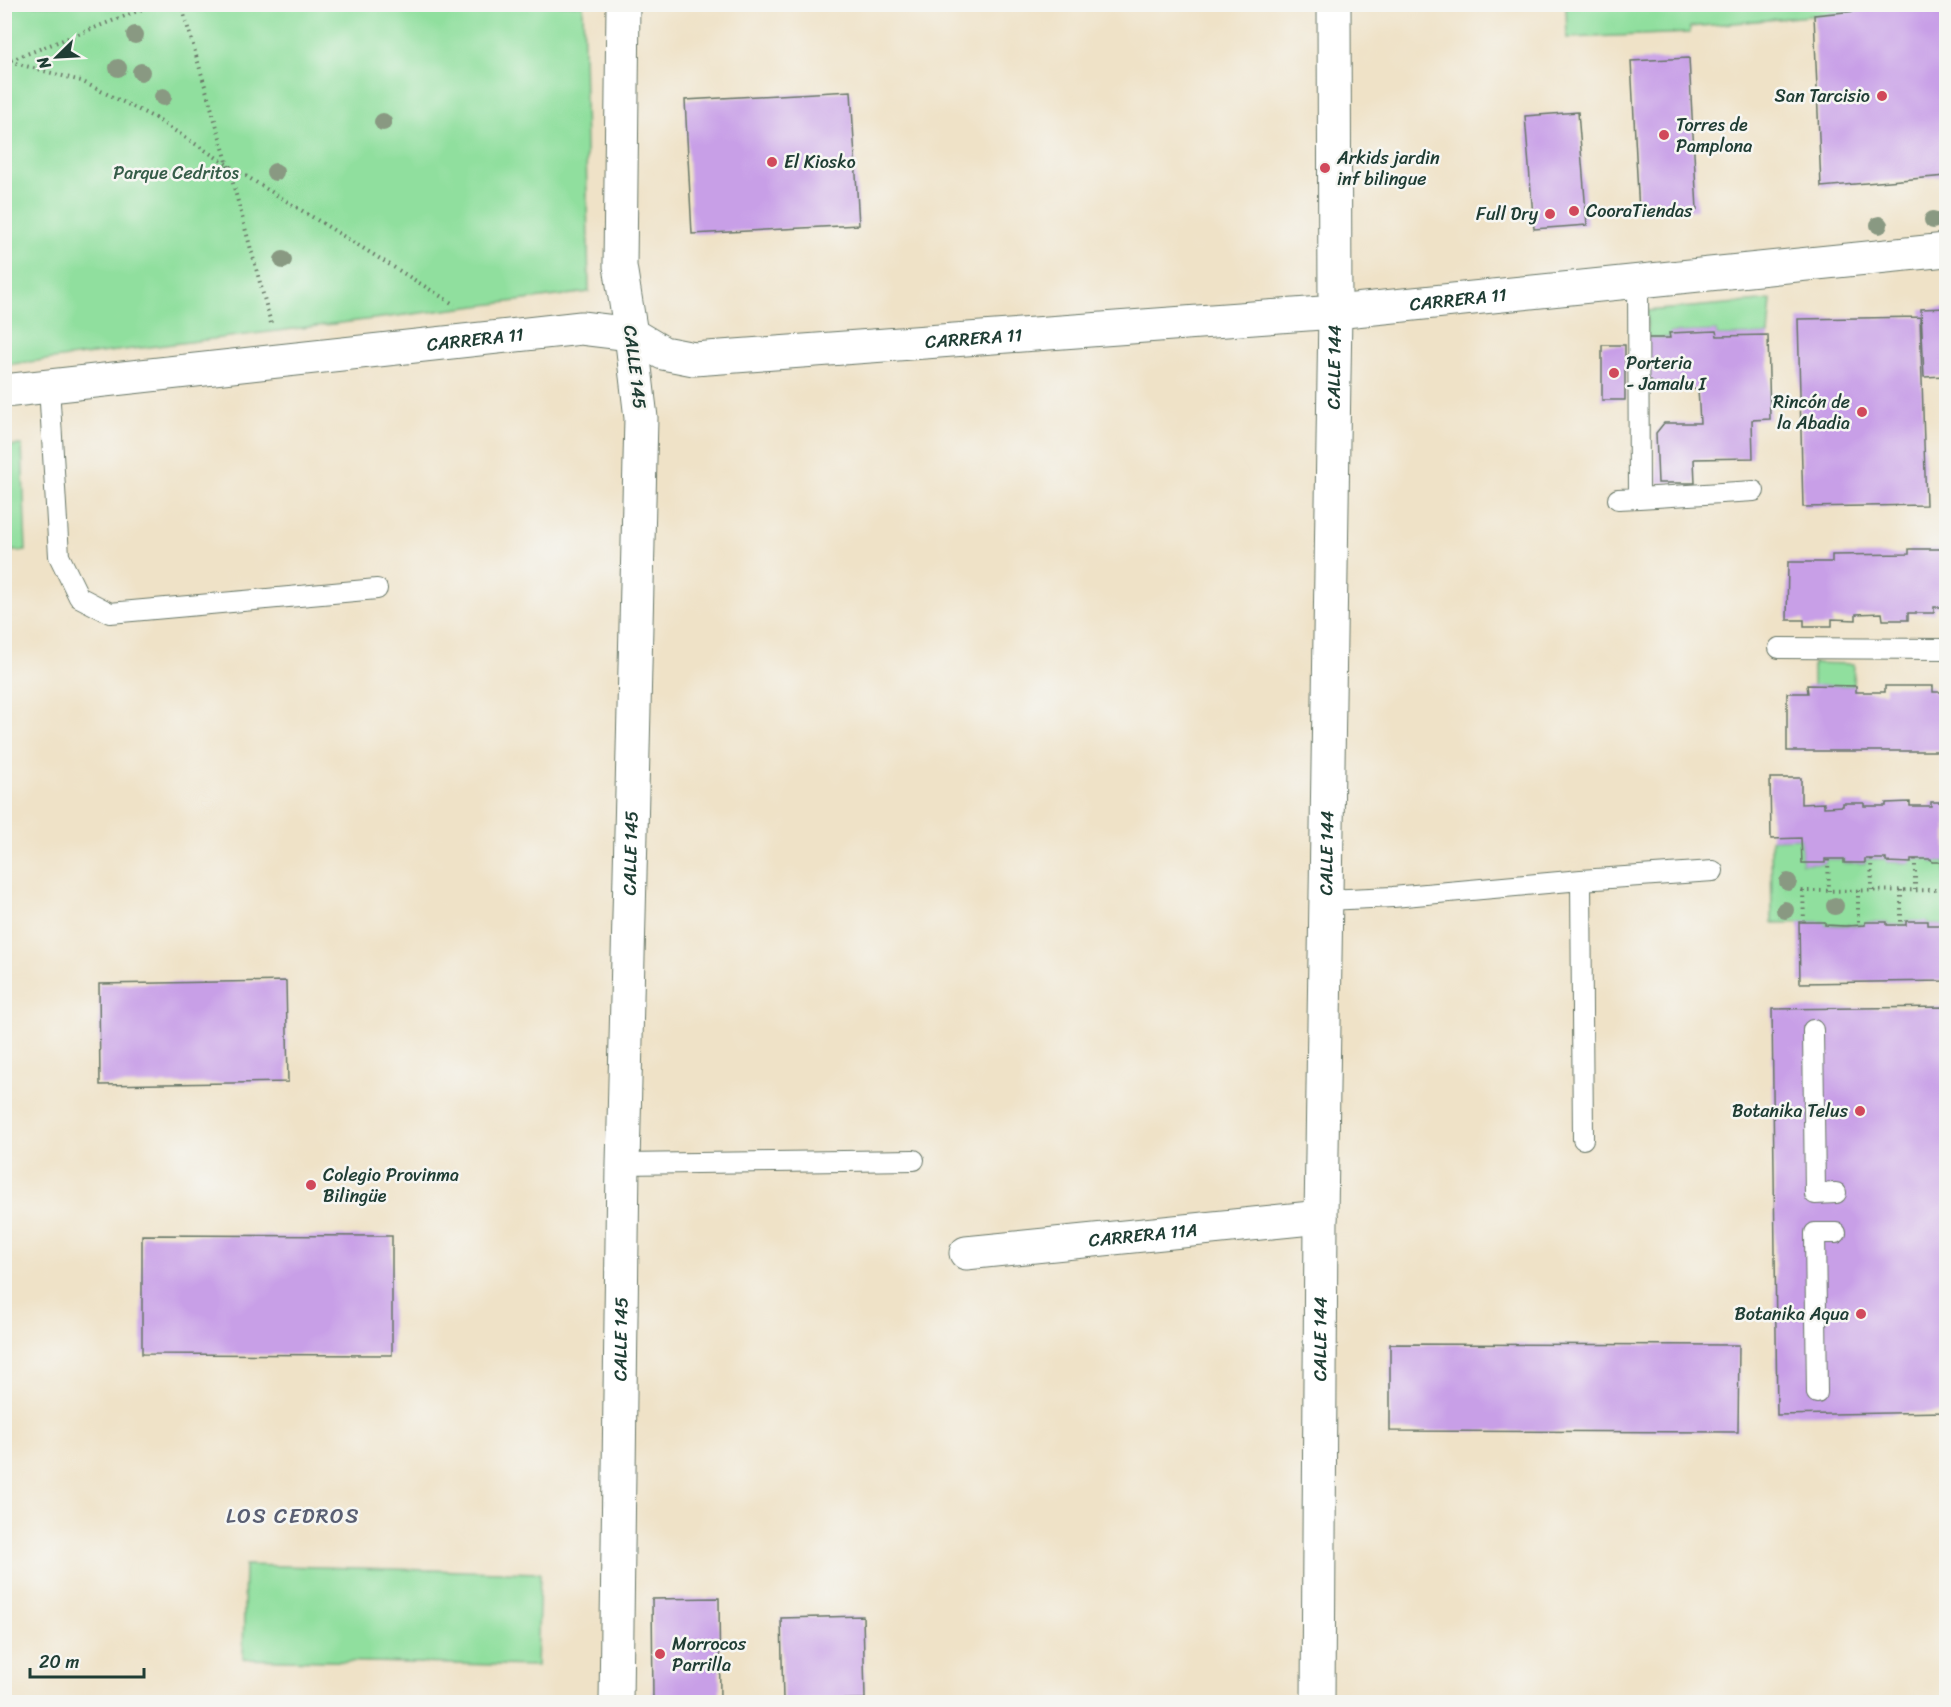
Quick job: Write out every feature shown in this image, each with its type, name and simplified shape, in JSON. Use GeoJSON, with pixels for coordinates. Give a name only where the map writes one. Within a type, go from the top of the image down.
{"type":"FeatureCollection","features":[{"type":"Feature","properties":{"kind":"street","name":"CALLE 145"},"geometry":{"type":"LineString","coordinates":[[616,1702],[624,1164],[641,418],[632,334],[620,266],[623,4]]}},
{"type":"Feature","properties":{"kind":"street","name":"CALLE 144"},"geometry":{"type":"LineString","coordinates":[[1318,1702],[1321,1217],[1335,312],[1334,4]]}},
{"type":"Feature","properties":{"kind":"street","name":"CARRERA 11"},"geometry":{"type":"LineString","coordinates":[[4,391],[582,328],[632,334],[663,353],[694,359],[1335,312],[1947,250]]}},
{"type":"Feature","properties":{"kind":"street","name":"CARRERA 11A"},"geometry":{"type":"LineString","coordinates":[[966,1253],[1321,1217]]}},
{"type":"Feature","properties":{"kind":"lane"},"geometry":{"type":"LineString","coordinates":[[1638,282],[1639,498]]}},
{"type":"Feature","properties":{"kind":"lane"},"geometry":{"type":"LineString","coordinates":[[49,386],[58,556],[79,597],[110,613],[377,589]]}},
{"type":"Feature","properties":{"kind":"lane"},"geometry":{"type":"LineString","coordinates":[[1618,499],[1754,491]]}},
{"type":"Feature","properties":{"kind":"lane"},"geometry":{"type":"LineString","coordinates":[[1779,648],[1947,649]]}},
{"type":"Feature","properties":{"kind":"lane"},"geometry":{"type":"LineString","coordinates":[[1326,900],[1393,897],[1713,871]]}},
{"type":"Feature","properties":{"kind":"lane"},"geometry":{"type":"LineString","coordinates":[[1581,880],[1583,1139]]}},
{"type":"Feature","properties":{"kind":"lane"},"geometry":{"type":"LineString","coordinates":[[1813,1030],[1815,1194],[1836,1193]]}},
{"type":"Feature","properties":{"kind":"lane"},"geometry":{"type":"LineString","coordinates":[[624,1164],[914,1160]]}},
{"type":"Feature","properties":{"kind":"lane"},"geometry":{"type":"LineString","coordinates":[[1817,1393],[1815,1233],[1836,1233]]}},
{"type":"Feature","properties":{"kind":"path"},"geometry":{"type":"LineString","coordinates":[[7,61],[156,4]]}},
{"type":"Feature","properties":{"kind":"path"},"geometry":{"type":"LineString","coordinates":[[181,4],[281,360]]}},
{"type":"Feature","properties":{"kind":"path"},"geometry":{"type":"LineString","coordinates":[[7,61],[81,81],[155,118],[457,306]]}},
{"type":"Feature","properties":{"kind":"path"},"geometry":{"type":"LineString","coordinates":[[1871,859],[1872,890]]}},
{"type":"Feature","properties":{"kind":"path"},"geometry":{"type":"LineString","coordinates":[[1915,859],[1915,890]]}},
{"type":"Feature","properties":{"kind":"path"},"geometry":{"type":"LineString","coordinates":[[1828,860],[1829,891]]}},
{"type":"Feature","properties":{"kind":"path"},"geometry":{"type":"LineString","coordinates":[[1858,890],[1858,925]]}},
{"type":"Feature","properties":{"kind":"path"},"geometry":{"type":"LineString","coordinates":[[1901,890],[1901,925]]}},
{"type":"Feature","properties":{"kind":"path"},"geometry":{"type":"LineString","coordinates":[[1804,922],[1803,891],[1945,890],[1944,924]]}},
{"type":"Feature","properties":{"kind":"green space"},"geometry":{"type":"Polygon","coordinates":[[[1612,4],[1612,6],[1929,5],[1690,27],[1690,33],[1567,38],[1566,5],[1612,4]]]}},
{"type":"Feature","properties":{"kind":"green space","name":"Parque Cedritos"},"geometry":{"type":"Polygon","coordinates":[[[4,5],[583,5],[589,292],[5,365],[4,5]]]}},
{"type":"Feature","properties":{"kind":"green space"},"geometry":{"type":"Polygon","coordinates":[[[1771,300],[1768,335],[1717,336],[1716,331],[1670,333],[1670,338],[1647,338],[1647,311],[1771,300]]]}},
{"type":"Feature","properties":{"kind":"green space"},"geometry":{"type":"Polygon","coordinates":[[[22,445],[26,551],[5,551],[5,446],[22,445]]]}},
{"type":"Feature","properties":{"kind":"green space"},"geometry":{"type":"Polygon","coordinates":[[[1813,663],[1854,664],[1853,686],[1813,686],[1813,663]]]}},
{"type":"Feature","properties":{"kind":"green space"},"geometry":{"type":"Polygon","coordinates":[[[1801,838],[1802,863],[1825,863],[1825,859],[1844,859],[1844,863],[1865,863],[1865,859],[1886,859],[1887,862],[1910,863],[1911,859],[1931,859],[1932,862],[1946,862],[1946,925],[1906,921],[1906,925],[1887,925],[1887,922],[1866,922],[1865,925],[1825,925],[1824,922],[1772,923],[1771,839],[1801,838]]]}},
{"type":"Feature","properties":{"kind":"green space"},"geometry":{"type":"Polygon","coordinates":[[[245,1565],[540,1573],[537,1666],[243,1659],[245,1565]]]}},
{"type":"Feature","properties":{"kind":"building","name":"San Tarcisio"},"geometry":{"type":"Polygon","coordinates":[[[1946,4],[1946,176],[1821,187],[1814,15],[1946,4]]]}},
{"type":"Feature","properties":{"kind":"building","name":"Torres de Pamplona"},"geometry":{"type":"Polygon","coordinates":[[[1689,58],[1697,210],[1639,213],[1631,61],[1689,58]]]}},
{"type":"Feature","properties":{"kind":"building","name":"El Kiosko"},"geometry":{"type":"Polygon","coordinates":[[[851,91],[859,225],[692,234],[685,100],[851,91]]]}},
{"type":"Feature","properties":{"kind":"building"},"geometry":{"type":"Polygon","coordinates":[[[1578,112],[1587,225],[1534,229],[1525,116],[1578,112]]]}},
{"type":"Feature","properties":{"kind":"building"},"geometry":{"type":"Polygon","coordinates":[[[1946,308],[1946,376],[1924,377],[1921,309],[1946,308]]]}},
{"type":"Feature","properties":{"kind":"building","name":"Rincón de la Abadia"},"geometry":{"type":"Polygon","coordinates":[[[1920,317],[1926,505],[1803,507],[1798,319],[1920,317]]]}},
{"type":"Feature","properties":{"kind":"building"},"geometry":{"type":"Polygon","coordinates":[[[1716,331],[1717,336],[1768,335],[1770,419],[1752,420],[1753,458],[1694,459],[1695,483],[1658,483],[1656,433],[1664,423],[1700,423],[1698,389],[1660,390],[1647,377],[1647,338],[1670,338],[1669,333],[1716,331]]]}},
{"type":"Feature","properties":{"kind":"building","name":"Porteria - Jamalu I"},"geometry":{"type":"Polygon","coordinates":[[[1602,345],[1625,345],[1625,400],[1602,400],[1602,345]]]}},
{"type":"Feature","properties":{"kind":"building"},"geometry":{"type":"Polygon","coordinates":[[[1909,549],[1946,549],[1946,607],[1934,607],[1934,613],[1908,613],[1908,620],[1883,620],[1882,613],[1856,614],[1856,620],[1832,619],[1832,626],[1804,626],[1804,620],[1787,620],[1788,562],[1832,562],[1832,555],[1909,554],[1909,549]]]}},
{"type":"Feature","properties":{"kind":"building"},"geometry":{"type":"Polygon","coordinates":[[[1807,685],[1856,686],[1856,692],[1885,692],[1885,686],[1933,686],[1933,692],[1946,692],[1946,751],[1787,751],[1787,693],[1808,693],[1807,685]]]}},
{"type":"Feature","properties":{"kind":"building"},"geometry":{"type":"Polygon","coordinates":[[[1770,778],[1801,778],[1801,804],[1824,803],[1824,807],[1843,806],[1843,803],[1864,803],[1864,806],[1886,806],[1886,803],[1910,802],[1910,806],[1931,806],[1931,802],[1946,802],[1946,862],[1932,862],[1931,859],[1911,859],[1911,863],[1886,862],[1886,859],[1865,859],[1865,863],[1844,863],[1844,859],[1825,859],[1825,863],[1802,863],[1801,838],[1771,839],[1770,778]]]}},
{"type":"Feature","properties":{"kind":"building"},"geometry":{"type":"Polygon","coordinates":[[[1906,921],[1928,921],[1928,925],[1946,925],[1946,981],[1800,983],[1799,922],[1825,922],[1825,925],[1845,926],[1865,925],[1865,922],[1906,925],[1906,921]]]}},
{"type":"Feature","properties":{"kind":"building"},"geometry":{"type":"Polygon","coordinates":[[[286,981],[288,1082],[100,1085],[99,984],[286,981]]]}},
{"type":"Feature","properties":{"kind":"building"},"geometry":{"type":"Polygon","coordinates":[[[1946,1007],[1946,1412],[1777,1415],[1772,1009],[1946,1007]]]}},
{"type":"Feature","properties":{"kind":"building"},"geometry":{"type":"Polygon","coordinates":[[[142,1235],[392,1236],[392,1355],[142,1354],[142,1235]]]}},
{"type":"Feature","properties":{"kind":"building"},"geometry":{"type":"Polygon","coordinates":[[[1390,1344],[1739,1345],[1738,1432],[1390,1431],[1390,1344]]]}},
{"type":"Feature","properties":{"kind":"building"},"geometry":{"type":"Polygon","coordinates":[[[719,1598],[720,1702],[653,1702],[652,1599],[719,1598]]]}},
{"type":"Feature","properties":{"kind":"building"},"geometry":{"type":"Polygon","coordinates":[[[863,1616],[865,1699],[783,1701],[781,1618],[863,1616]]]}},
{"type":"Feature","properties":{"kind":"place","name":"San Tarcisio"},"geometry":{"type":"Point","coordinates":[1882,96]}},
{"type":"Feature","properties":{"kind":"place","name":"Torres de Pamplona"},"geometry":{"type":"Point","coordinates":[1664,135]}},
{"type":"Feature","properties":{"kind":"place","name":"El Kiosko"},"geometry":{"type":"Point","coordinates":[772,162]}},
{"type":"Feature","properties":{"kind":"place","name":"Arkids jardin inf bilingue"},"geometry":{"type":"Point","coordinates":[1325,168]}},
{"type":"Feature","properties":{"kind":"place","name":"CooraTiendas"},"geometry":{"type":"Point","coordinates":[1574,211]}},
{"type":"Feature","properties":{"kind":"place","name":"Full Dry"},"geometry":{"type":"Point","coordinates":[1550,214]}},
{"type":"Feature","properties":{"kind":"place","name":"Porteria - Jamalu I"},"geometry":{"type":"Point","coordinates":[1614,373]}},
{"type":"Feature","properties":{"kind":"place","name":"Rincón de la Abadia"},"geometry":{"type":"Point","coordinates":[1862,412]}},
{"type":"Feature","properties":{"kind":"place","name":"Botanika Telus"},"geometry":{"type":"Point","coordinates":[1860,1111]}},
{"type":"Feature","properties":{"kind":"place","name":"Colegio Provinma Bilingüe"},"geometry":{"type":"Point","coordinates":[311,1185]}},
{"type":"Feature","properties":{"kind":"place","name":"Botanika Aqua"},"geometry":{"type":"Point","coordinates":[1861,1314]}},
{"type":"Feature","properties":{"kind":"place","name":"Morrocos Parrilla"},"geometry":{"type":"Point","coordinates":[660,1654]}},
{"type":"Feature","properties":{"kind":"district","name":"LOS CEDROS"},"geometry":{"type":"Point","coordinates":[293,1516]}}]}
